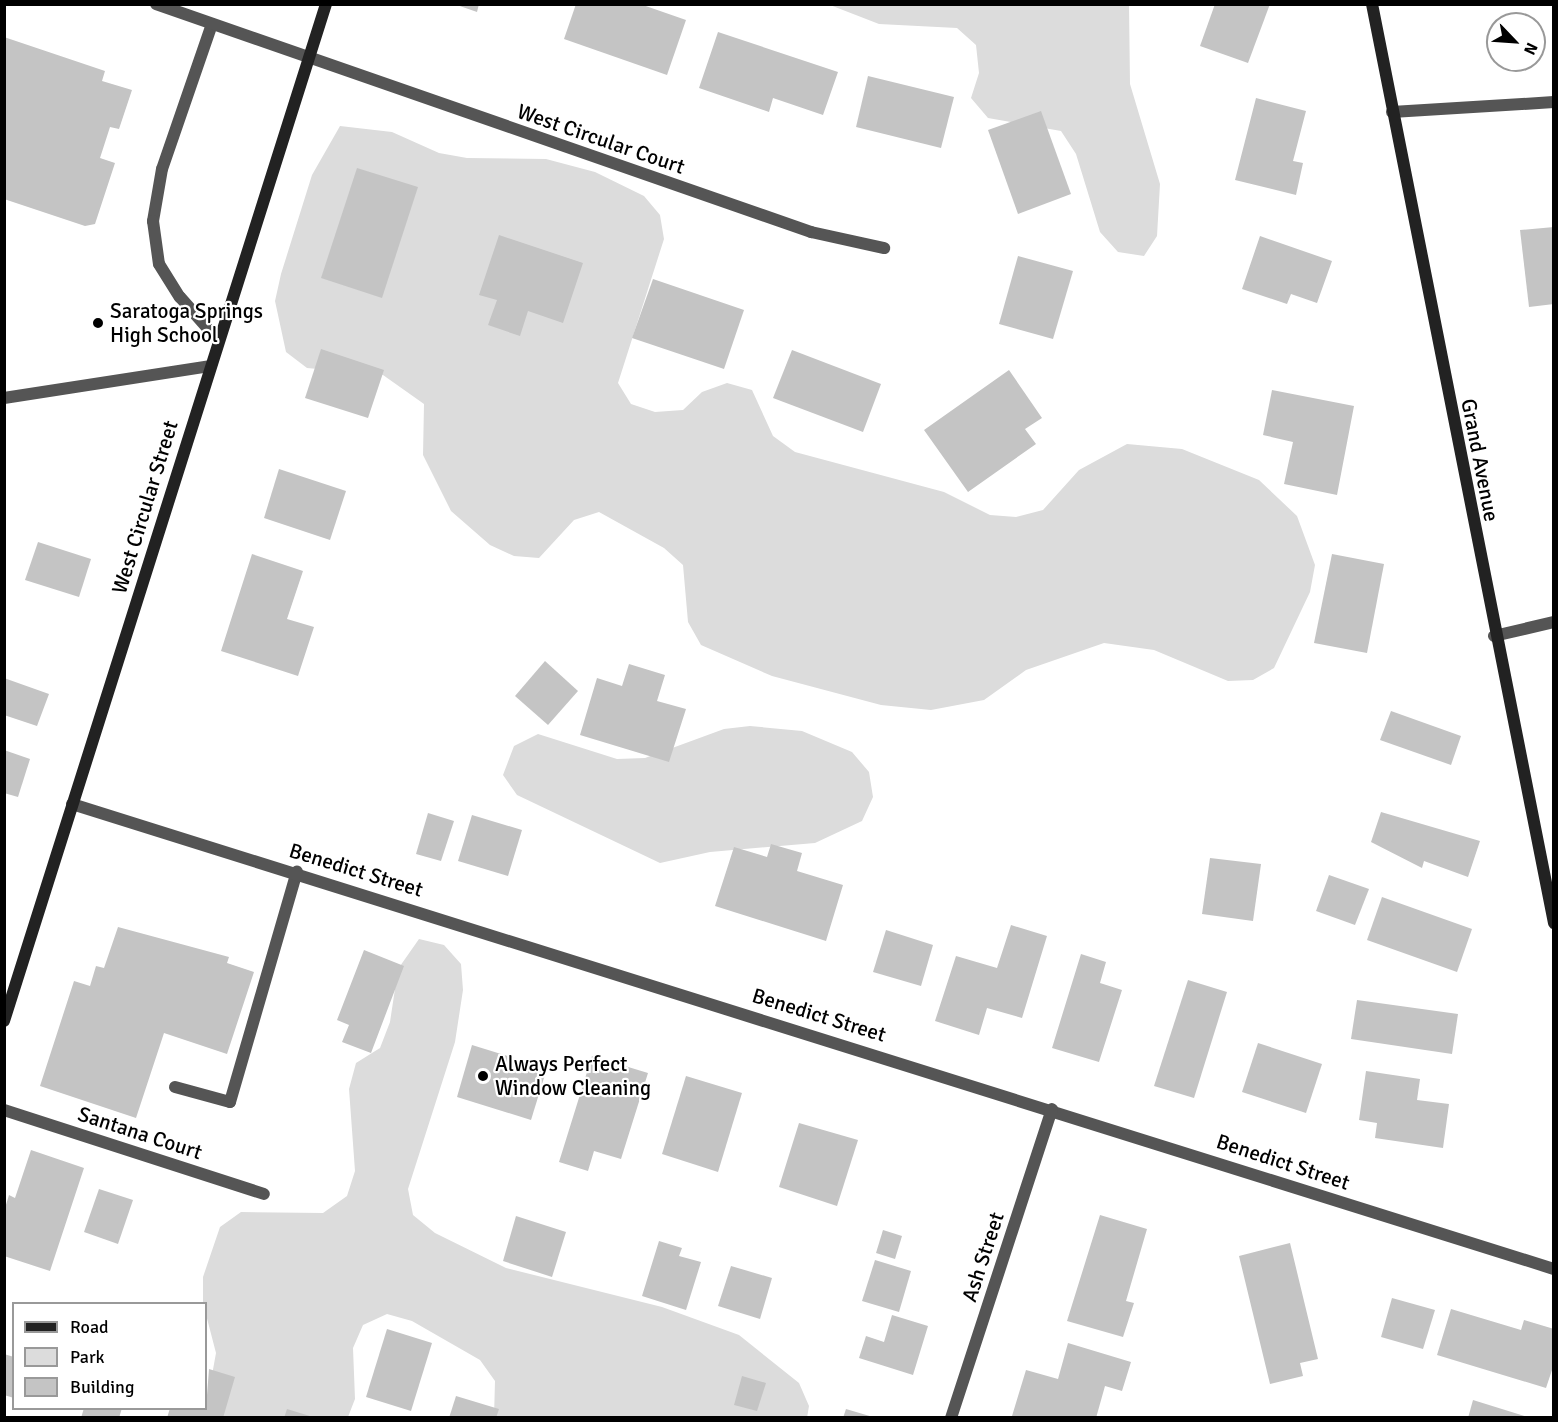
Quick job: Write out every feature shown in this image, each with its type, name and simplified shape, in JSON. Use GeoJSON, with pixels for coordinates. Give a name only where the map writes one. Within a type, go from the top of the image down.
{"type":"FeatureCollection","features":[{"type":"Feature","properties":{"kind":"street","name":"West Circular Court"},"geometry":{"type":"LineString","coordinates":[[156,4],[308,60],[811,232],[884,248]]}},
{"type":"Feature","properties":{"kind":"street","name":"West Circular Street"},"geometry":{"type":"LineString","coordinates":[[4,1021],[326,4]]}},
{"type":"Feature","properties":{"kind":"street","name":"Grand Avenue"},"geometry":{"type":"LineString","coordinates":[[1372,4],[1494,636],[1554,923]]}},
{"type":"Feature","properties":{"kind":"street"},"geometry":{"type":"LineString","coordinates":[[212,24],[163,164],[153,220],[159,264],[180,297],[218,340]]}},
{"type":"Feature","properties":{"kind":"street"},"geometry":{"type":"LineString","coordinates":[[1392,112],[1554,102]]}},
{"type":"Feature","properties":{"kind":"street"},"geometry":{"type":"LineString","coordinates":[[4,398],[210,366]]}},
{"type":"Feature","properties":{"kind":"street"},"geometry":{"type":"LineString","coordinates":[[1494,636],[1554,622]]}},
{"type":"Feature","properties":{"kind":"street","name":"Benedict Street"},"geometry":{"type":"LineString","coordinates":[[72,804],[297,872],[1554,1269]]}},
{"type":"Feature","properties":{"kind":"street"},"geometry":{"type":"LineString","coordinates":[[175,1087],[230,1102],[297,872]]}},
{"type":"Feature","properties":{"kind":"street","name":"Ash Street"},"geometry":{"type":"LineString","coordinates":[[951,1418],[1052,1109]]}},
{"type":"Feature","properties":{"kind":"street","name":"Santana Court"},"geometry":{"type":"LineString","coordinates":[[4,1110],[264,1194]]}},
{"type":"Feature","properties":{"kind":"green space"},"geometry":{"type":"Polygon","coordinates":[[[830,5],[1129,5],[1130,84],[1160,184],[1157,236],[1144,256],[1118,252],[1100,232],[1076,154],[1061,131],[988,118],[971,98],[979,73],[976,45],[957,28],[879,24],[830,5]]]}},
{"type":"Feature","properties":{"kind":"green space"},"geometry":{"type":"Polygon","coordinates":[[[340,126],[392,132],[439,153],[467,158],[546,159],[595,172],[644,196],[660,215],[664,239],[618,383],[631,404],[655,412],[683,410],[702,392],[727,383],[752,390],[773,436],[795,452],[944,492],[990,515],[1016,517],[1043,510],[1079,470],[1127,444],[1182,449],[1259,480],[1297,516],[1315,565],[1310,592],[1274,668],[1253,680],[1228,681],[1154,650],[1104,643],[1026,670],[984,700],[931,710],[881,705],[772,676],[701,645],[688,622],[683,565],[664,548],[599,512],[574,520],[539,558],[514,556],[490,545],[451,511],[423,455],[424,404],[383,375],[307,368],[286,352],[275,301],[281,274],[312,175],[340,126]]]}},
{"type":"Feature","properties":{"kind":"green space"},"geometry":{"type":"Polygon","coordinates":[[[750,726],[802,731],[852,752],[869,772],[873,797],[862,821],[815,843],[710,852],[660,863],[517,795],[503,775],[514,746],[538,734],[617,759],[645,758],[724,729],[750,726]]]}},
{"type":"Feature","properties":{"kind":"green space"},"geometry":{"type":"Polygon","coordinates":[[[419,939],[444,945],[461,964],[463,990],[455,1042],[408,1189],[413,1215],[435,1233],[506,1268],[662,1307],[739,1335],[799,1383],[809,1406],[807,1418],[494,1417],[495,1381],[480,1360],[412,1321],[387,1314],[363,1325],[353,1348],[355,1399],[348,1417],[179,1418],[207,1410],[216,1353],[207,1318],[207,1302],[203,1302],[203,1277],[220,1227],[241,1212],[323,1213],[347,1196],[355,1171],[349,1089],[356,1063],[380,1048],[390,1022],[398,969],[419,939]]]}},
{"type":"Feature","properties":{"kind":"building"},"geometry":{"type":"Polygon","coordinates":[[[454,4],[479,4],[477,12],[454,4]]]}},
{"type":"Feature","properties":{"kind":"building"},"geometry":{"type":"Polygon","coordinates":[[[576,4],[640,4],[686,20],[667,75],[564,39],[576,4]]]}},
{"type":"Feature","properties":{"kind":"building"},"geometry":{"type":"Polygon","coordinates":[[[1215,4],[1270,4],[1248,63],[1200,46],[1215,4]]]}},
{"type":"Feature","properties":{"kind":"building"},"geometry":{"type":"Polygon","coordinates":[[[718,32],[838,72],[823,115],[773,98],[769,112],[699,88],[718,32]]]}},
{"type":"Feature","properties":{"kind":"building"},"geometry":{"type":"Polygon","coordinates":[[[4,37],[105,71],[102,81],[132,90],[119,129],[110,127],[100,158],[115,163],[95,224],[85,226],[4,199],[4,37]]]}},
{"type":"Feature","properties":{"kind":"building"},"geometry":{"type":"Polygon","coordinates":[[[868,76],[954,97],[941,148],[856,127],[868,76]]]}},
{"type":"Feature","properties":{"kind":"building"},"geometry":{"type":"Polygon","coordinates":[[[1256,98],[1306,111],[1293,161],[1303,163],[1296,195],[1235,180],[1256,98]]]}},
{"type":"Feature","properties":{"kind":"building"},"geometry":{"type":"Polygon","coordinates":[[[1041,111],[1071,194],[1018,214],[988,130],[1041,111]]]}},
{"type":"Feature","properties":{"kind":"building"},"geometry":{"type":"Polygon","coordinates":[[[357,168],[418,187],[382,298],[321,278],[357,168]]]}},
{"type":"Feature","properties":{"kind":"building"},"geometry":{"type":"Polygon","coordinates":[[[1554,227],[1554,304],[1529,307],[1520,230],[1554,227]]]}},
{"type":"Feature","properties":{"kind":"building"},"geometry":{"type":"Polygon","coordinates":[[[499,235],[583,263],[563,323],[528,311],[520,336],[488,325],[497,300],[479,295],[499,235]]]}},
{"type":"Feature","properties":{"kind":"building"},"geometry":{"type":"Polygon","coordinates":[[[1260,236],[1332,261],[1317,303],[1291,294],[1287,304],[1242,289],[1260,236]]]}},
{"type":"Feature","properties":{"kind":"building"},"geometry":{"type":"Polygon","coordinates":[[[1018,256],[1073,271],[1053,339],[999,324],[1018,256]]]}},
{"type":"Feature","properties":{"kind":"building"},"geometry":{"type":"Polygon","coordinates":[[[653,279],[744,310],[724,369],[632,338],[653,279]]]}},
{"type":"Feature","properties":{"kind":"building"},"geometry":{"type":"Polygon","coordinates":[[[321,349],[384,370],[368,418],[305,398],[321,349]]]}},
{"type":"Feature","properties":{"kind":"building"},"geometry":{"type":"Polygon","coordinates":[[[792,350],[881,384],[863,432],[773,398],[792,350]]]}},
{"type":"Feature","properties":{"kind":"building"},"geometry":{"type":"Polygon","coordinates":[[[1009,370],[1042,418],[1025,429],[1036,444],[968,492],[924,430],[1009,370]]]}},
{"type":"Feature","properties":{"kind":"building"},"geometry":{"type":"Polygon","coordinates":[[[1272,390],[1354,406],[1337,495],[1284,484],[1293,442],[1263,435],[1272,390]]]}},
{"type":"Feature","properties":{"kind":"building"},"geometry":{"type":"Polygon","coordinates":[[[279,469],[346,491],[330,540],[264,518],[279,469]]]}},
{"type":"Feature","properties":{"kind":"building"},"geometry":{"type":"Polygon","coordinates":[[[38,542],[91,559],[79,597],[25,580],[38,542]]]}},
{"type":"Feature","properties":{"kind":"building"},"geometry":{"type":"Polygon","coordinates":[[[252,554],[303,571],[287,619],[314,627],[298,676],[221,651],[252,554]]]}},
{"type":"Feature","properties":{"kind":"building"},"geometry":{"type":"Polygon","coordinates":[[[1332,554],[1384,564],[1367,653],[1314,643],[1332,554]]]}},
{"type":"Feature","properties":{"kind":"building"},"geometry":{"type":"Polygon","coordinates":[[[545,661],[578,691],[548,725],[515,696],[545,661]]]}},
{"type":"Feature","properties":{"kind":"building"},"geometry":{"type":"Polygon","coordinates":[[[629,664],[665,675],[657,701],[686,709],[669,762],[580,735],[597,678],[622,686],[629,664]]]}},
{"type":"Feature","properties":{"kind":"building"},"geometry":{"type":"Polygon","coordinates":[[[4,678],[49,694],[37,726],[4,715],[4,678]]]}},
{"type":"Feature","properties":{"kind":"building"},"geometry":{"type":"Polygon","coordinates":[[[1391,711],[1461,736],[1451,765],[1380,740],[1391,711]]]}},
{"type":"Feature","properties":{"kind":"building"},"geometry":{"type":"Polygon","coordinates":[[[4,750],[30,759],[18,797],[4,793],[4,750]]]}},
{"type":"Feature","properties":{"kind":"building"},"geometry":{"type":"Polygon","coordinates":[[[1381,812],[1480,841],[1468,877],[1424,861],[1422,868],[1371,842],[1381,812]]]}},
{"type":"Feature","properties":{"kind":"building"},"geometry":{"type":"Polygon","coordinates":[[[428,813],[454,821],[441,861],[416,854],[428,813]]]}},
{"type":"Feature","properties":{"kind":"building"},"geometry":{"type":"Polygon","coordinates":[[[472,815],[522,830],[508,876],[458,861],[472,815]]]}},
{"type":"Feature","properties":{"kind":"building"},"geometry":{"type":"Polygon","coordinates":[[[771,844],[802,853],[797,871],[843,885],[826,941],[715,906],[734,847],[767,857],[771,844]]]}},
{"type":"Feature","properties":{"kind":"building"},"geometry":{"type":"Polygon","coordinates":[[[1210,858],[1261,864],[1253,921],[1202,914],[1210,858]]]}},
{"type":"Feature","properties":{"kind":"building"},"geometry":{"type":"Polygon","coordinates":[[[1329,875],[1369,889],[1355,925],[1316,911],[1329,875]]]}},
{"type":"Feature","properties":{"kind":"building"},"geometry":{"type":"Polygon","coordinates":[[[1382,897],[1472,929],[1457,972],[1367,940],[1382,897]]]}},
{"type":"Feature","properties":{"kind":"building"},"geometry":{"type":"Polygon","coordinates":[[[1011,925],[1047,936],[1022,1018],[987,1008],[979,1035],[935,1021],[956,956],[997,968],[1011,925]]]}},
{"type":"Feature","properties":{"kind":"building"},"geometry":{"type":"Polygon","coordinates":[[[118,927],[229,957],[227,963],[254,972],[227,1054],[164,1033],[136,1118],[40,1086],[74,981],[90,986],[96,966],[104,968],[118,927]]]}},
{"type":"Feature","properties":{"kind":"building"},"geometry":{"type":"Polygon","coordinates":[[[886,930],[933,945],[921,986],[873,972],[886,930]]]}},
{"type":"Feature","properties":{"kind":"building"},"geometry":{"type":"Polygon","coordinates":[[[364,950],[404,966],[371,1053],[342,1042],[349,1025],[337,1020],[364,950]]]}},
{"type":"Feature","properties":{"kind":"building"},"geometry":{"type":"Polygon","coordinates":[[[1081,954],[1106,962],[1100,983],[1122,990],[1099,1062],[1052,1048],[1081,954]]]}},
{"type":"Feature","properties":{"kind":"building"},"geometry":{"type":"Polygon","coordinates":[[[1188,980],[1227,992],[1194,1098],[1154,1086],[1188,980]]]}},
{"type":"Feature","properties":{"kind":"building"},"geometry":{"type":"Polygon","coordinates":[[[1357,1000],[1458,1014],[1452,1054],[1351,1039],[1357,1000]]]}},
{"type":"Feature","properties":{"kind":"building"},"geometry":{"type":"Polygon","coordinates":[[[1258,1043],[1322,1064],[1306,1113],[1242,1092],[1258,1043]]]}},
{"type":"Feature","properties":{"kind":"building"},"geometry":{"type":"Polygon","coordinates":[[[472,1045],[547,1068],[531,1120],[457,1097],[472,1045]]]}},
{"type":"Feature","properties":{"kind":"building"},"geometry":{"type":"Polygon","coordinates":[[[592,1056],[648,1073],[621,1159],[594,1151],[588,1171],[559,1162],[592,1056]]]}},
{"type":"Feature","properties":{"kind":"building"},"geometry":{"type":"Polygon","coordinates":[[[1366,1071],[1420,1079],[1417,1100],[1449,1104],[1443,1148],[1375,1138],[1377,1123],[1359,1120],[1366,1071]]]}},
{"type":"Feature","properties":{"kind":"building"},"geometry":{"type":"Polygon","coordinates":[[[686,1076],[742,1093],[718,1172],[662,1154],[686,1076]]]}},
{"type":"Feature","properties":{"kind":"building"},"geometry":{"type":"Polygon","coordinates":[[[799,1123],[858,1140],[837,1206],[779,1187],[799,1123]]]}},
{"type":"Feature","properties":{"kind":"building"},"geometry":{"type":"Polygon","coordinates":[[[31,1150],[84,1168],[50,1271],[4,1256],[5,1208],[9,1195],[15,1198],[31,1150]]]}},
{"type":"Feature","properties":{"kind":"building"},"geometry":{"type":"Polygon","coordinates":[[[99,1189],[133,1200],[118,1244],[84,1232],[99,1189]]]}},
{"type":"Feature","properties":{"kind":"building"},"geometry":{"type":"Polygon","coordinates":[[[1100,1215],[1147,1229],[1126,1301],[1134,1303],[1123,1337],[1067,1321],[1100,1215]]]}},
{"type":"Feature","properties":{"kind":"building"},"geometry":{"type":"Polygon","coordinates":[[[516,1216],[566,1232],[552,1277],[503,1261],[516,1216]]]}},
{"type":"Feature","properties":{"kind":"building"},"geometry":{"type":"Polygon","coordinates":[[[883,1230],[902,1236],[895,1259],[876,1253],[883,1230]]]}},
{"type":"Feature","properties":{"kind":"building"},"geometry":{"type":"Polygon","coordinates":[[[659,1241],[682,1248],[679,1256],[701,1262],[686,1310],[642,1296],[659,1241]]]}},
{"type":"Feature","properties":{"kind":"building"},"geometry":{"type":"Polygon","coordinates":[[[1290,1243],[1318,1359],[1300,1363],[1303,1376],[1270,1384],[1239,1256],[1290,1243]]]}},
{"type":"Feature","properties":{"kind":"building"},"geometry":{"type":"Polygon","coordinates":[[[875,1260],[911,1271],[899,1312],[862,1301],[875,1260]]]}},
{"type":"Feature","properties":{"kind":"building"},"geometry":{"type":"Polygon","coordinates":[[[731,1266],[772,1278],[760,1319],[718,1306],[731,1266]]]}},
{"type":"Feature","properties":{"kind":"building"},"geometry":{"type":"Polygon","coordinates":[[[1392,1298],[1435,1310],[1423,1349],[1381,1337],[1392,1298]]]}},
{"type":"Feature","properties":{"kind":"building"},"geometry":{"type":"Polygon","coordinates":[[[1451,1309],[1521,1330],[1524,1320],[1554,1329],[1554,1364],[1546,1388],[1437,1355],[1451,1309]]]}},
{"type":"Feature","properties":{"kind":"building"},"geometry":{"type":"Polygon","coordinates":[[[892,1315],[928,1326],[913,1375],[859,1358],[866,1336],[884,1342],[892,1315]]]}},
{"type":"Feature","properties":{"kind":"building"},"geometry":{"type":"Polygon","coordinates":[[[387,1329],[432,1343],[411,1411],[366,1397],[387,1329]]]}},
{"type":"Feature","properties":{"kind":"building"},"geometry":{"type":"Polygon","coordinates":[[[1068,1343],[1131,1362],[1122,1391],[1105,1386],[1096,1418],[1012,1416],[1026,1370],[1058,1379],[1068,1343]]]}},
{"type":"Feature","properties":{"kind":"building"},"geometry":{"type":"Polygon","coordinates":[[[4,1354],[12,1356],[12,1397],[4,1395],[4,1354]]]}},
{"type":"Feature","properties":{"kind":"building"},"geometry":{"type":"Polygon","coordinates":[[[209,1369],[235,1377],[223,1418],[167,1418],[169,1410],[207,1410],[209,1369]]]}},
{"type":"Feature","properties":{"kind":"building"},"geometry":{"type":"Polygon","coordinates":[[[742,1376],[766,1383],[757,1411],[734,1405],[742,1376]]]}},
{"type":"Feature","properties":{"kind":"building"},"geometry":{"type":"Polygon","coordinates":[[[456,1396],[499,1409],[496,1418],[449,1418],[456,1396]]]}},
{"type":"Feature","properties":{"kind":"building"},"geometry":{"type":"Polygon","coordinates":[[[1473,1400],[1528,1417],[1528,1418],[1468,1418],[1473,1400]]]}},
{"type":"Feature","properties":{"kind":"building"},"geometry":{"type":"Polygon","coordinates":[[[287,1409],[313,1417],[313,1418],[284,1418],[287,1409]]]}},
{"type":"Feature","properties":{"kind":"building"},"geometry":{"type":"Polygon","coordinates":[[[846,1409],[873,1417],[873,1418],[843,1418],[846,1409]]]}},
{"type":"Feature","properties":{"kind":"building"},"geometry":{"type":"Polygon","coordinates":[[[83,1410],[121,1410],[119,1418],[81,1418],[83,1410]]]}},
{"type":"Feature","properties":{"kind":"place","name":"Saratoga Springs High School"},"geometry":{"type":"Point","coordinates":[98,323]}},
{"type":"Feature","properties":{"kind":"place","name":"Always Perfect Window Cleaning"},"geometry":{"type":"Point","coordinates":[483,1076]}}]}
